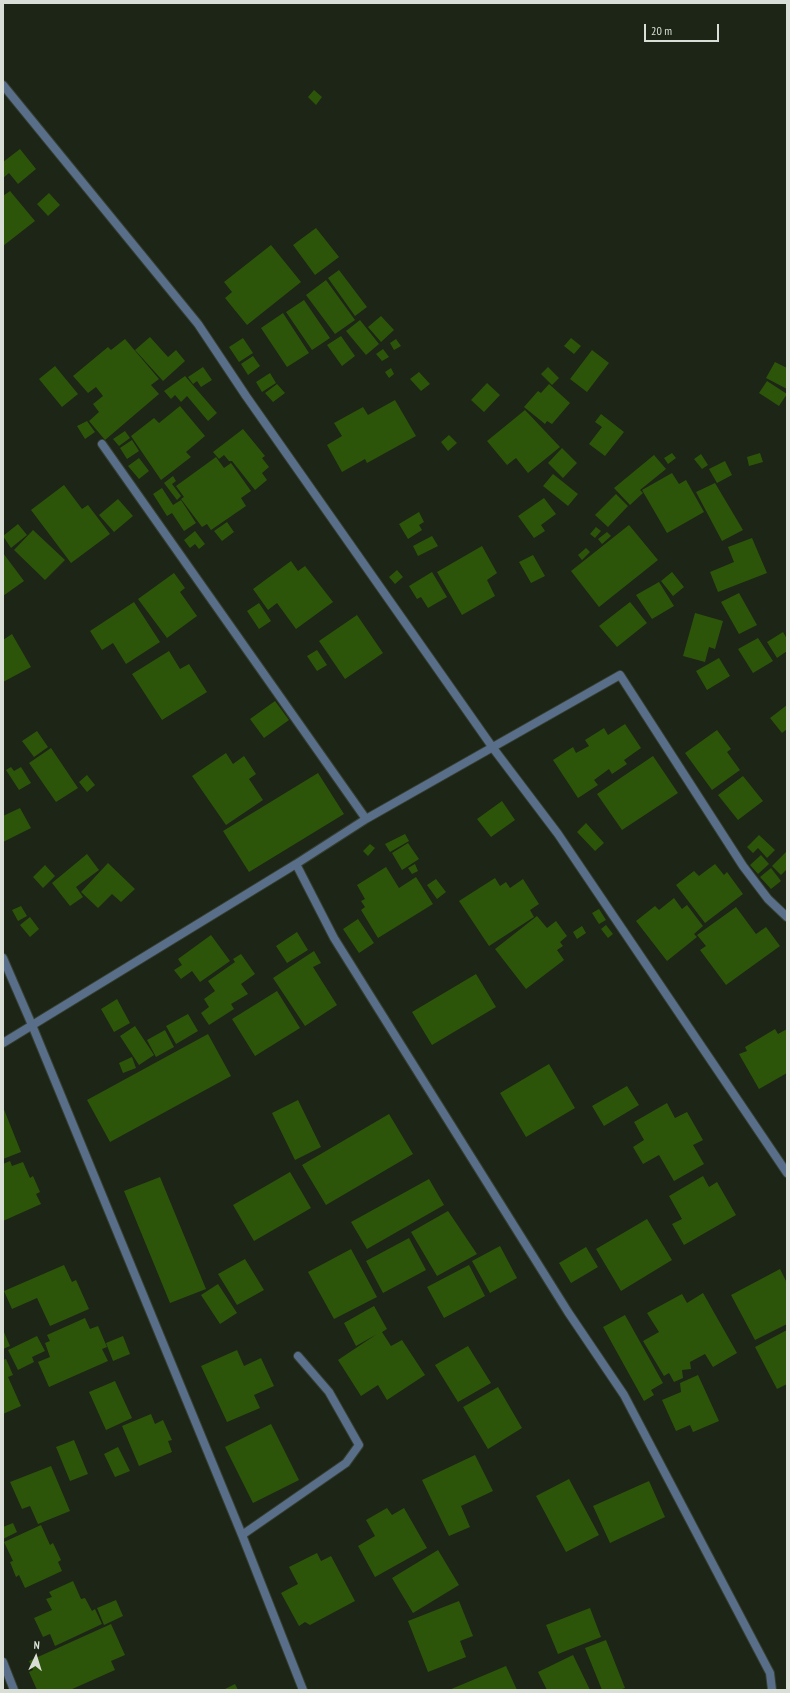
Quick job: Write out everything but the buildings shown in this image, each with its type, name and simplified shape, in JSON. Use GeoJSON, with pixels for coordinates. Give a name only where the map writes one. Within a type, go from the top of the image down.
{"type":"FeatureCollection","features":[{"type":"Feature","properties":{"kind":"street"},"geometry":{"type":"LineString","coordinates":[[3,85],[198,324],[250,402],[493,748],[558,834],[787,1173]]}},
{"type":"Feature","properties":{"kind":"street"},"geometry":{"type":"LineString","coordinates":[[102,444],[366,819]]}},
{"type":"Feature","properties":{"kind":"street"},"geometry":{"type":"LineString","coordinates":[[3,1043],[296,864],[366,819],[620,675],[743,866],[768,899],[787,917]]}},
{"type":"Feature","properties":{"kind":"street"},"geometry":{"type":"LineString","coordinates":[[296,864],[334,938],[568,1312],[624,1395],[770,1673],[772,1690]]}},
{"type":"Feature","properties":{"kind":"street"},"geometry":{"type":"LineString","coordinates":[[3,958],[242,1535],[303,1690]]}},
{"type":"Feature","properties":{"kind":"street"},"geometry":{"type":"LineString","coordinates":[[242,1535],[346,1464],[359,1445],[329,1392],[298,1356]]}},
{"type":"Feature","properties":{"kind":"street"},"geometry":{"type":"LineString","coordinates":[[3,1662],[14,1690]]}}]}
